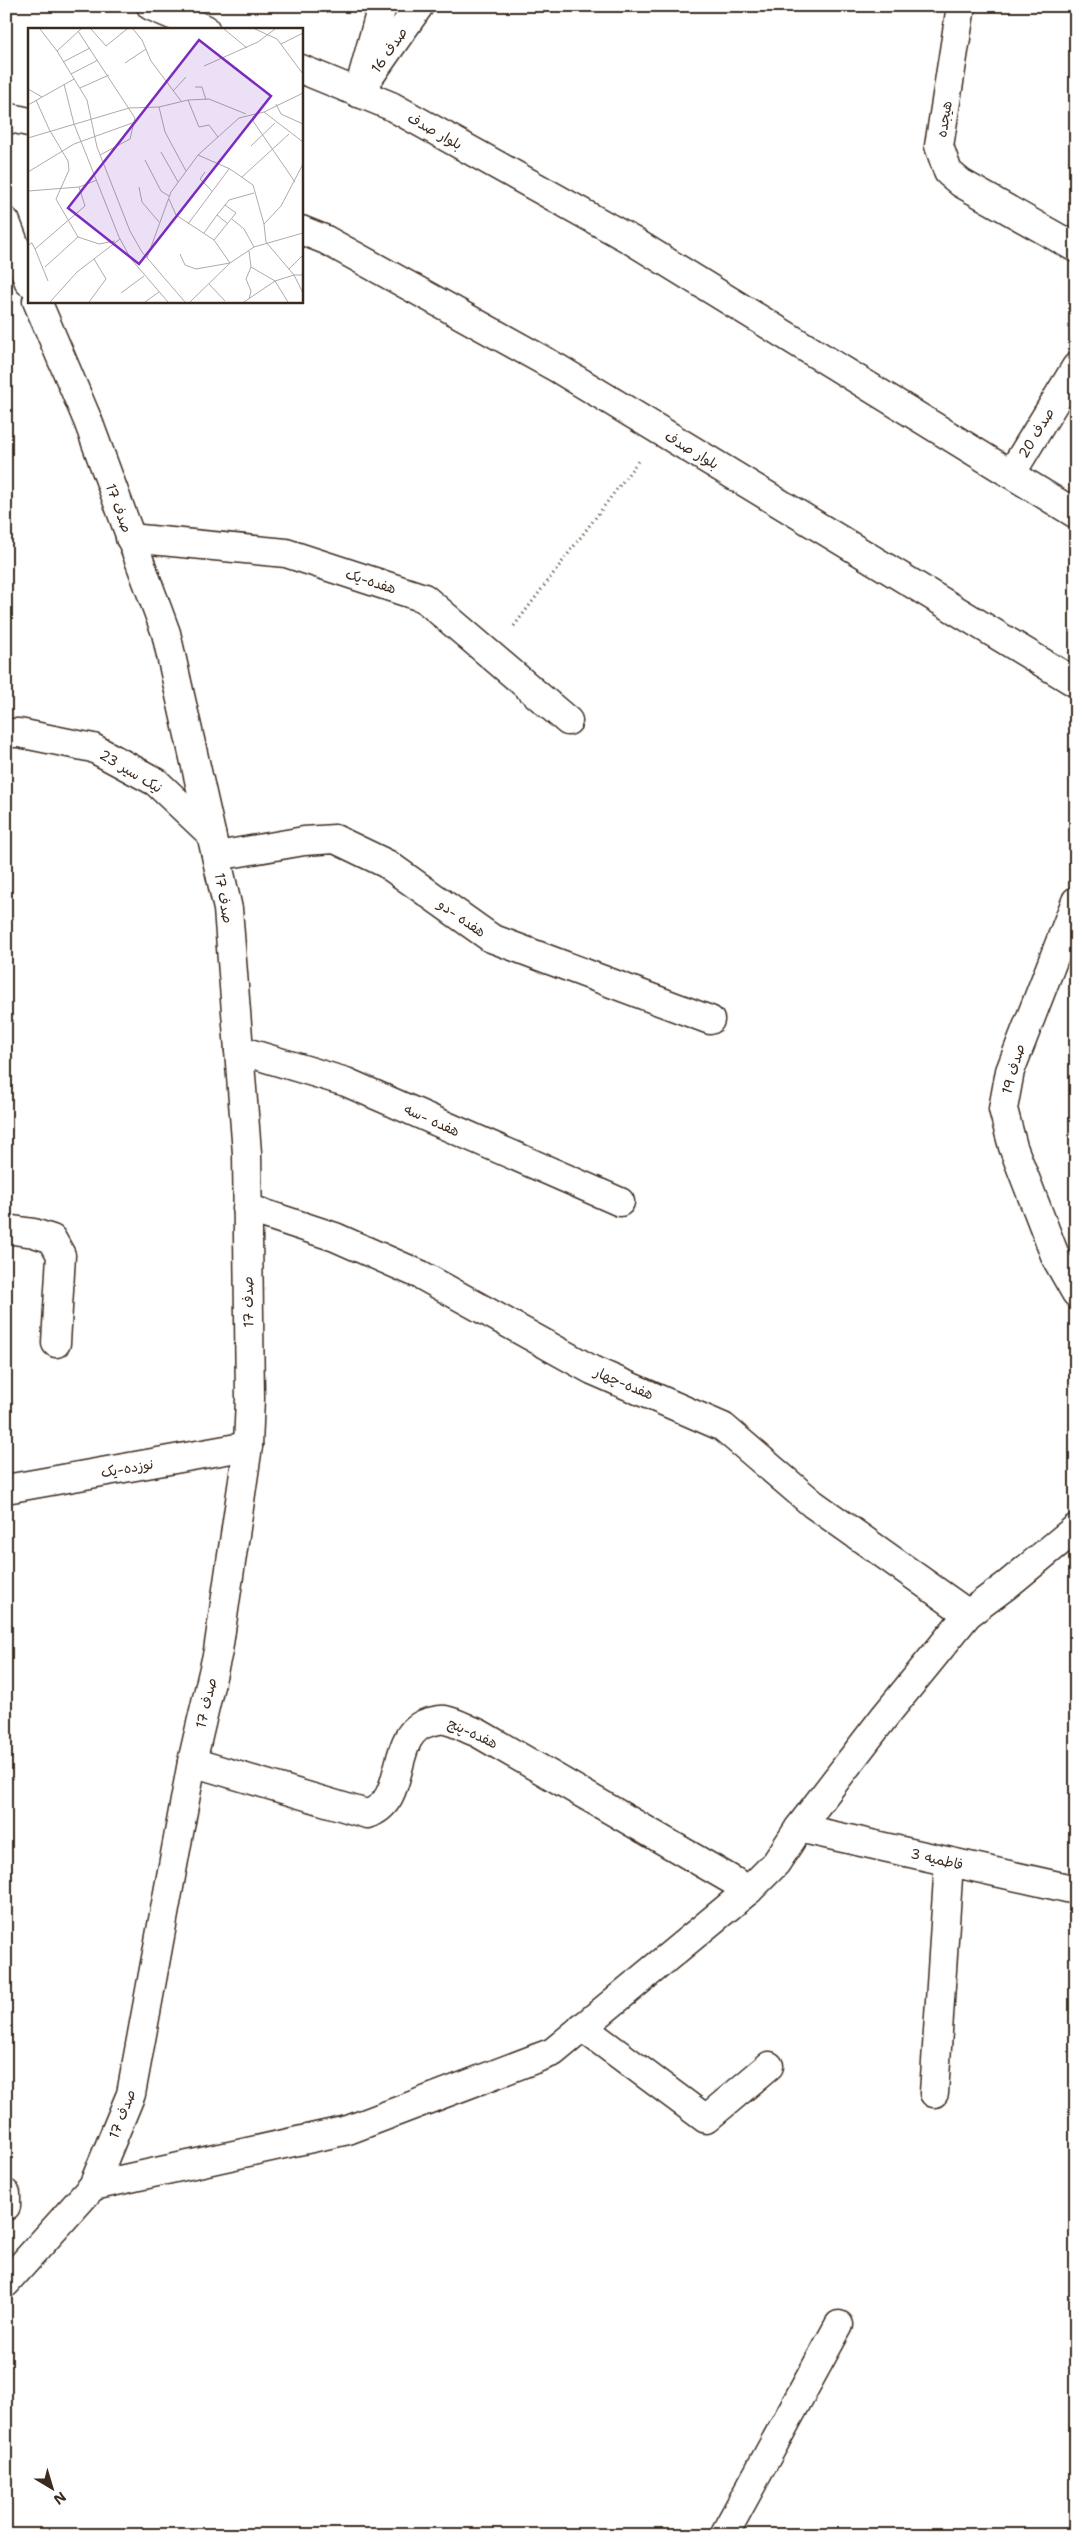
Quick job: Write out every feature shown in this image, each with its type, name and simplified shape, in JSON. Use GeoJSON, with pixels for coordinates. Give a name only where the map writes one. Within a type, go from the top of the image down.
{"type":"FeatureCollection","features":[{"type":"Feature","properties":{"kind":"street"},"geometry":{"type":"LineString","coordinates":[[151,6],[203,28]]}},
{"type":"Feature","properties":{"kind":"street"},"geometry":{"type":"LineString","coordinates":[[358,93],[382,6]]}},
{"type":"Feature","properties":{"kind":"street","name":"صدف 16"},"geometry":{"type":"LineString","coordinates":[[358,93],[419,6]]}},
{"type":"Feature","properties":{"kind":"street","name":"هیجده"},"geometry":{"type":"LineString","coordinates":[[961,6],[940,146],[948,172],[961,183],[1076,248]]}},
{"type":"Feature","properties":{"kind":"street","name":"بلوار صدف"},"geometry":{"type":"LineString","coordinates":[[302,69],[391,106],[631,240],[1076,514]]}},
{"type":"Feature","properties":{"kind":"street"},"geometry":{"type":"LineString","coordinates":[[6,117],[28,122]]}},
{"type":"Feature","properties":{"kind":"street"},"geometry":{"type":"LineString","coordinates":[[6,222],[28,279]]}},
{"type":"Feature","properties":{"kind":"street","name":"بلوار صدف"},"geometry":{"type":"LineString","coordinates":[[302,230],[326,240],[557,368],[1076,682]]}},
{"type":"Feature","properties":{"kind":"street","name":"صدف 17"},"geometry":{"type":"LineString","coordinates":[[6,2283],[93,2186],[131,2094],[192,1762],[218,1651],[248,1446],[250,1398],[246,1153],[228,908],[166,633],[88,421],[37,302]]}},
{"type":"Feature","properties":{"kind":"street","name":"صدف 20"},"geometry":{"type":"LineString","coordinates":[[1011,474],[1076,367]]}},
{"type":"Feature","properties":{"kind":"street","name":"هفده-یک"},"geometry":{"type":"LineString","coordinates":[[130,538],[286,553],[424,598],[568,721]]}},
{"type":"Feature","properties":{"kind":"street","name":"نیک سیر 23"},"geometry":{"type":"LineString","coordinates":[[6,733],[19,733],[93,748],[156,782],[214,845]]}},
{"type":"Feature","properties":{"kind":"street","name":"هفده -دو"},"geometry":{"type":"LineString","coordinates":[[214,845],[335,839],[387,864],[491,938],[710,1020]]}},
{"type":"Feature","properties":{"kind":"street","name":"صدف 19"},"geometry":{"type":"LineString","coordinates":[[1076,901],[1010,1071],[1003,1108],[1013,1147],[1056,1258],[1076,1293]]}},
{"type":"Feature","properties":{"kind":"street","name":"هفده -سه"},"geometry":{"type":"LineString","coordinates":[[239,1050],[346,1082],[620,1202]]}},
{"type":"Feature","properties":{"kind":"street","name":"هفده-چهار"},"geometry":{"type":"LineString","coordinates":[[247,1208],[335,1237],[421,1274],[592,1370],[723,1427],[813,1504],[968,1614]]}},
{"type":"Feature","properties":{"kind":"street"},"geometry":{"type":"LineString","coordinates":[[6,1229],[34,1232],[52,1239],[61,1255],[56,1343]]}},
{"type":"Feature","properties":{"kind":"street","name":"نوزده-یک"},"geometry":{"type":"LineString","coordinates":[[6,1489],[248,1446]]}},
{"type":"Feature","properties":{"kind":"street"},"geometry":{"type":"LineString","coordinates":[[93,2186],[348,2130],[552,2052],[749,1890],[776,1862],[799,1828],[968,1614],[1007,1585],[1076,1528]]}},
{"type":"Feature","properties":{"kind":"street","name":"هفده-پنج"},"geometry":{"type":"LineString","coordinates":[[192,1762],[367,1814],[378,1811],[388,1801],[408,1738],[422,1724],[444,1719],[478,1733],[749,1890]]}},
{"type":"Feature","properties":{"kind":"street","name":"فاطمیه 3"},"geometry":{"type":"LineString","coordinates":[[799,1828],[1076,1890]]}},
{"type":"Feature","properties":{"kind":"street"},"geometry":{"type":"LineString","coordinates":[[934,2093],[949,1862]]}},
{"type":"Feature","properties":{"kind":"street"},"geometry":{"type":"LineString","coordinates":[[582,2027],[706,2119],[770,2066]]}},
{"type":"Feature","properties":{"kind":"street"},"geometry":{"type":"LineString","coordinates":[[6,2194],[6,2206]]}},
{"type":"Feature","properties":{"kind":"street"},"geometry":{"type":"LineString","coordinates":[[724,2535],[839,2325]]}},
{"type":"Feature","properties":{"kind":"path"},"geometry":{"type":"LineString","coordinates":[[492,656],[660,431]]}}]}
